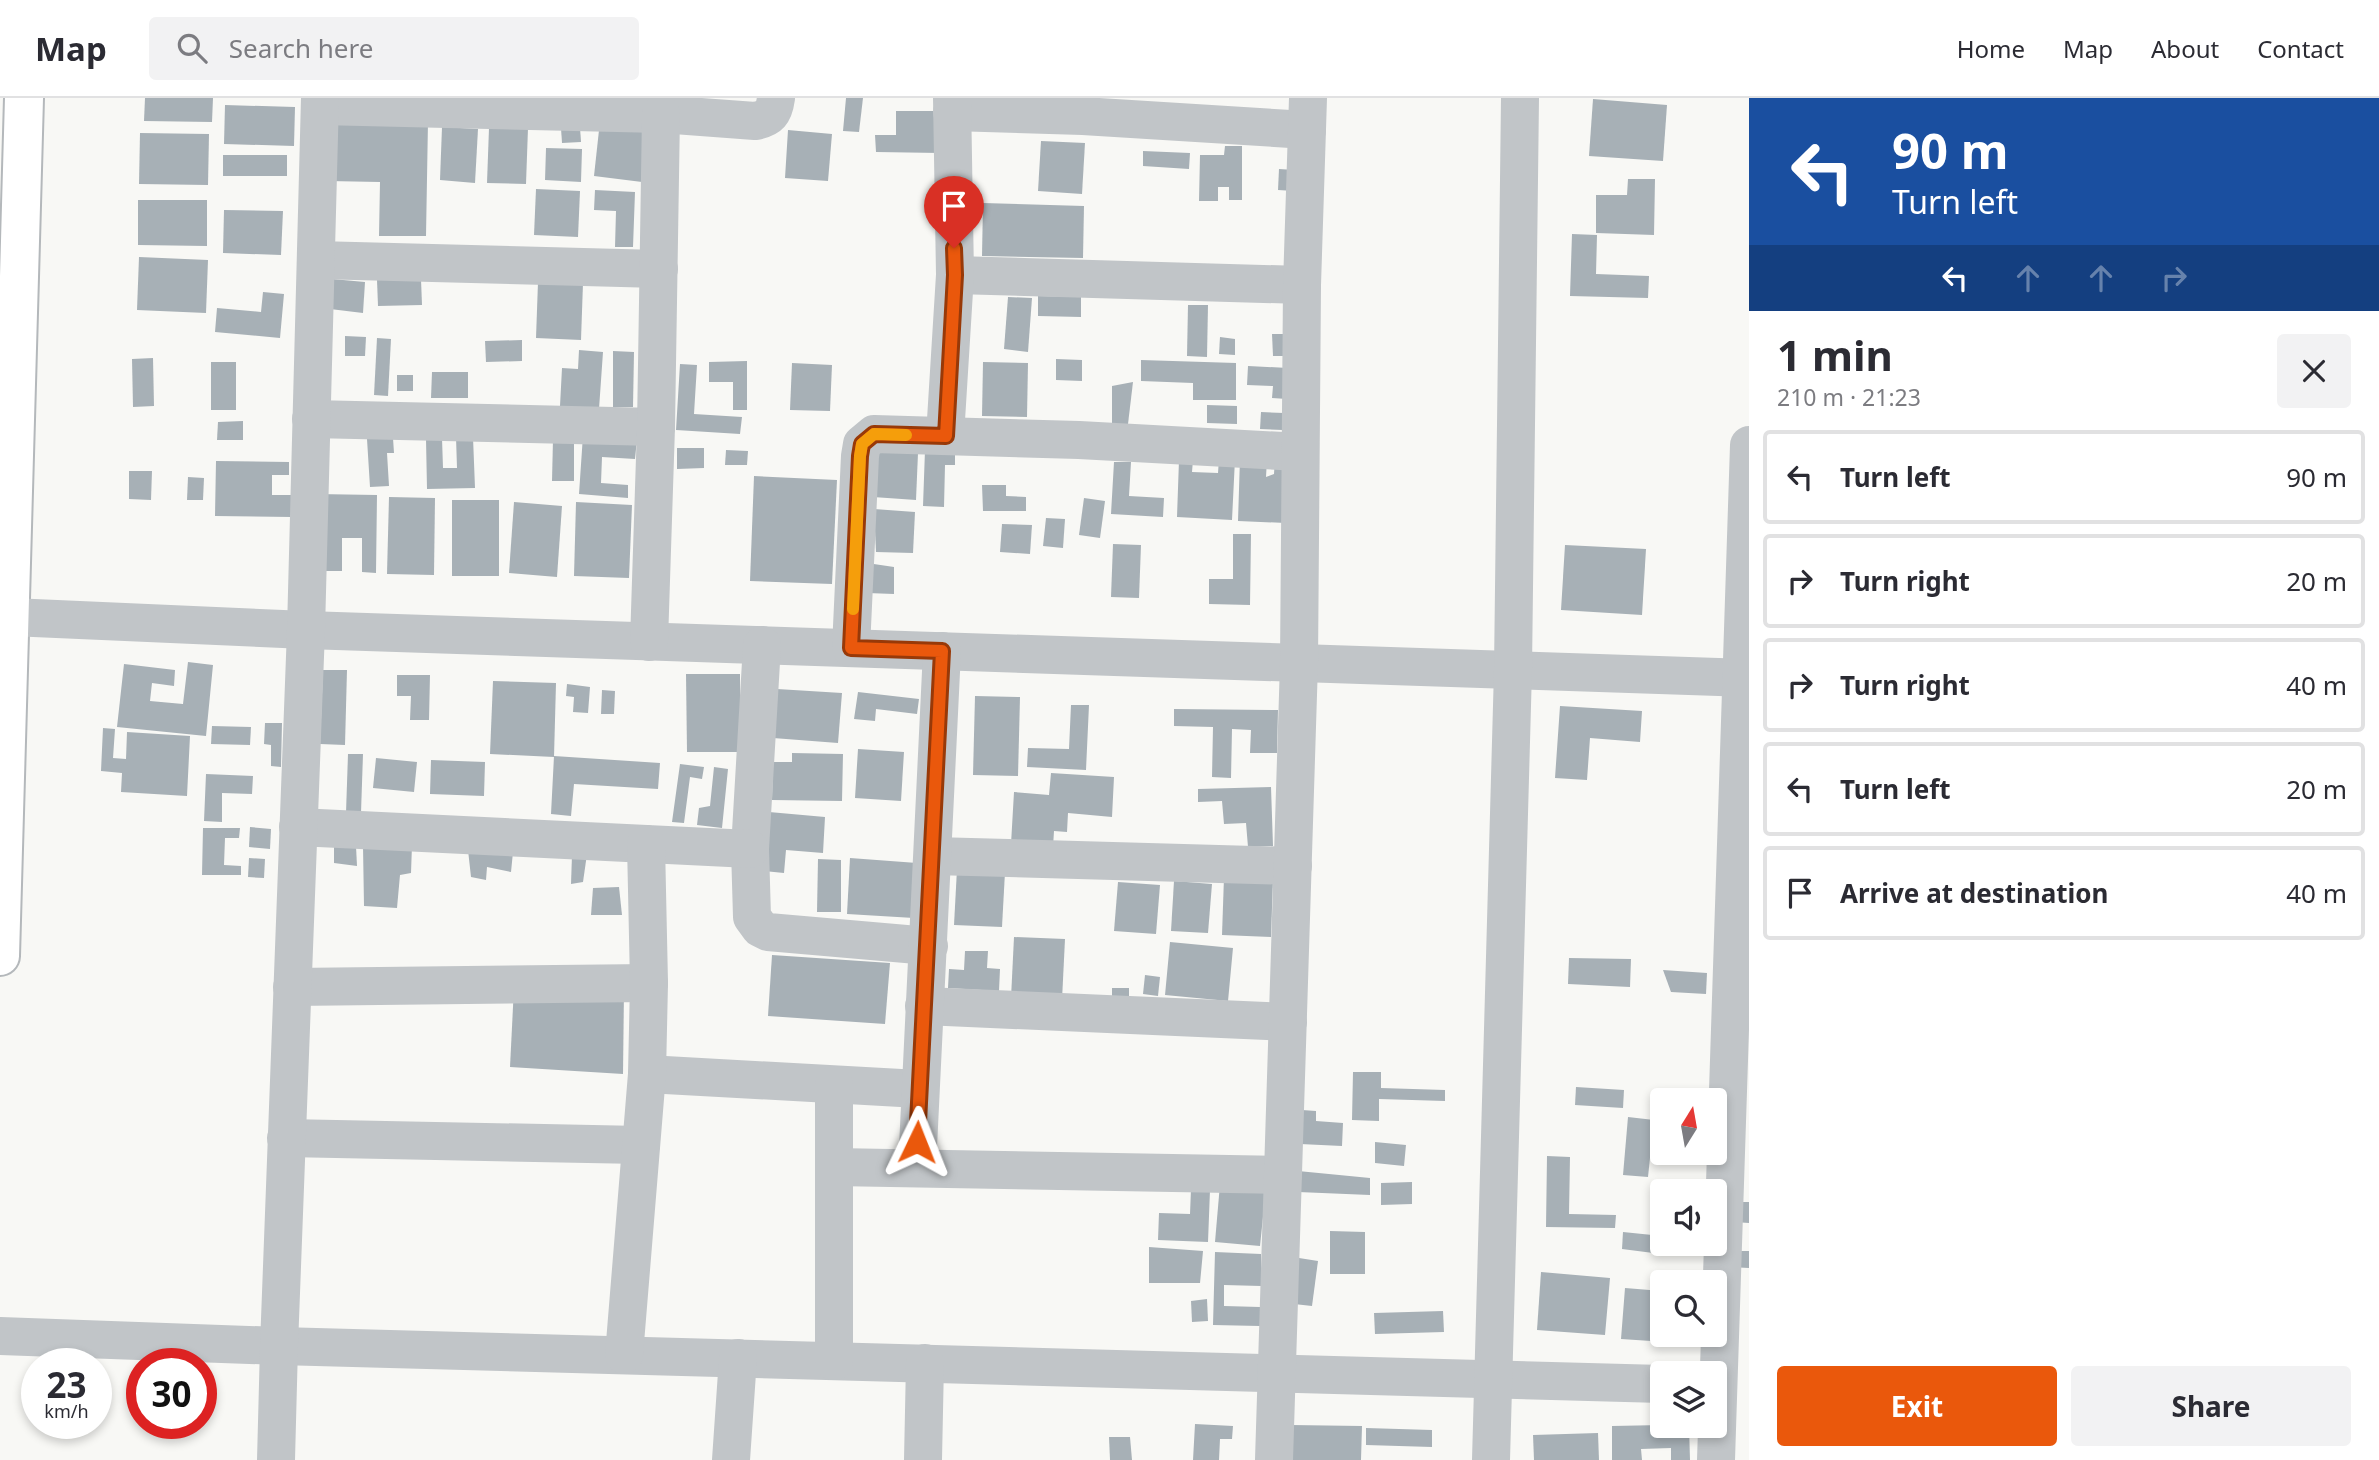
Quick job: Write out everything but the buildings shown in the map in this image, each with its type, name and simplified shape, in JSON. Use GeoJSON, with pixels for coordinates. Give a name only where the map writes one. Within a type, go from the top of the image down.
{"type":"FeatureCollection","features":[{"type":"Feature","properties":{"kind":"highway"},"geometry":{"type":"LineString","coordinates":[[0,956],[24,98]]}},
{"type":"Feature","properties":{"kind":"street"},"geometry":{"type":"LineString","coordinates":[[276,1460],[306,630],[320,102],[661,114],[755,121],[773,113],[776,98]]}},
{"type":"Feature","properties":{"kind":"street"},"geometry":{"type":"LineString","coordinates":[[1490,1460],[1513,670],[1520,98]]}},
{"type":"Feature","properties":{"kind":"street"},"geometry":{"type":"LineString","coordinates":[[946,436],[955,275],[952,105],[1083,116],[1308,114],[1302,285],[1299,663],[1274,1460]]}},
{"type":"Feature","properties":{"kind":"street"},"geometry":{"type":"LineString","coordinates":[[649,642],[656,427],[661,114]]}},
{"type":"Feature","properties":{"kind":"street"},"geometry":{"type":"LineString","coordinates":[[316,260],[659,269]]}},
{"type":"Feature","properties":{"kind":"street"},"geometry":{"type":"LineString","coordinates":[[955,275],[1302,285]]}},
{"type":"Feature","properties":{"kind":"street"},"geometry":{"type":"LineString","coordinates":[[311,419],[656,427]]}},
{"type":"Feature","properties":{"kind":"street"},"geometry":{"type":"LineString","coordinates":[[851,648],[860,456],[862,444],[874,434],[1079,440],[1300,452]]}},
{"type":"Feature","properties":{"kind":"street"},"geometry":{"type":"LineString","coordinates":[[1716,1460],[1728,1385],[1737,1186],[1749,445]]}},
{"type":"Feature","properties":{"kind":"street"},"geometry":{"type":"LineString","coordinates":[[11,617],[306,630],[1745,678]]}},
{"type":"Feature","properties":{"kind":"street"},"geometry":{"type":"LineString","coordinates":[[762,645],[750,849],[752,917],[760,928],[768,932],[929,946]]}},
{"type":"Feature","properties":{"kind":"street"},"geometry":{"type":"LineString","coordinates":[[917,1168],[942,651]]}},
{"type":"Feature","properties":{"kind":"street"},"geometry":{"type":"LineString","coordinates":[[298,827],[750,849]]}},
{"type":"Feature","properties":{"kind":"street"},"geometry":{"type":"LineString","coordinates":[[624,1355],[647,1074],[649,983],[646,844]]}},
{"type":"Feature","properties":{"kind":"street"},"geometry":{"type":"LineString","coordinates":[[933,856],[1293,866]]}},
{"type":"Feature","properties":{"kind":"street"},"geometry":{"type":"LineString","coordinates":[[292,987],[649,983]]}},
{"type":"Feature","properties":{"kind":"street"},"geometry":{"type":"LineString","coordinates":[[924,1006],[1288,1021]]}},
{"type":"Feature","properties":{"kind":"street"},"geometry":{"type":"LineString","coordinates":[[647,1074],[919,1089]]}},
{"type":"Feature","properties":{"kind":"street"},"geometry":{"type":"LineString","coordinates":[[834,1361],[835,1085]]}},
{"type":"Feature","properties":{"kind":"street"},"geometry":{"type":"LineString","coordinates":[[286,1138],[641,1145]]}},
{"type":"Feature","properties":{"kind":"street"},"geometry":{"type":"LineString","coordinates":[[834,1167],[1283,1175]]}},
{"type":"Feature","properties":{"kind":"street"},"geometry":{"type":"LineString","coordinates":[[0,1336],[1650,1384]]}},
{"type":"Feature","properties":{"kind":"street"},"geometry":{"type":"LineString","coordinates":[[731,1460],[738,1358]]}},
{"type":"Feature","properties":{"kind":"street"},"geometry":{"type":"LineString","coordinates":[[923,1460],[925,1363]]}},
{"type":"Feature","properties":{"kind":"slow traffic"},"geometry":{"type":"LineString","coordinates":[[853,609],[862,444],[874,434],[906,435]]}},
{"type":"Feature","properties":{"kind":"route"},"geometry":{"type":"LineString","coordinates":[[917,1142],[942,651],[851,648],[862,444],[874,434],[946,436],[955,275],[954,248]]}}]}
